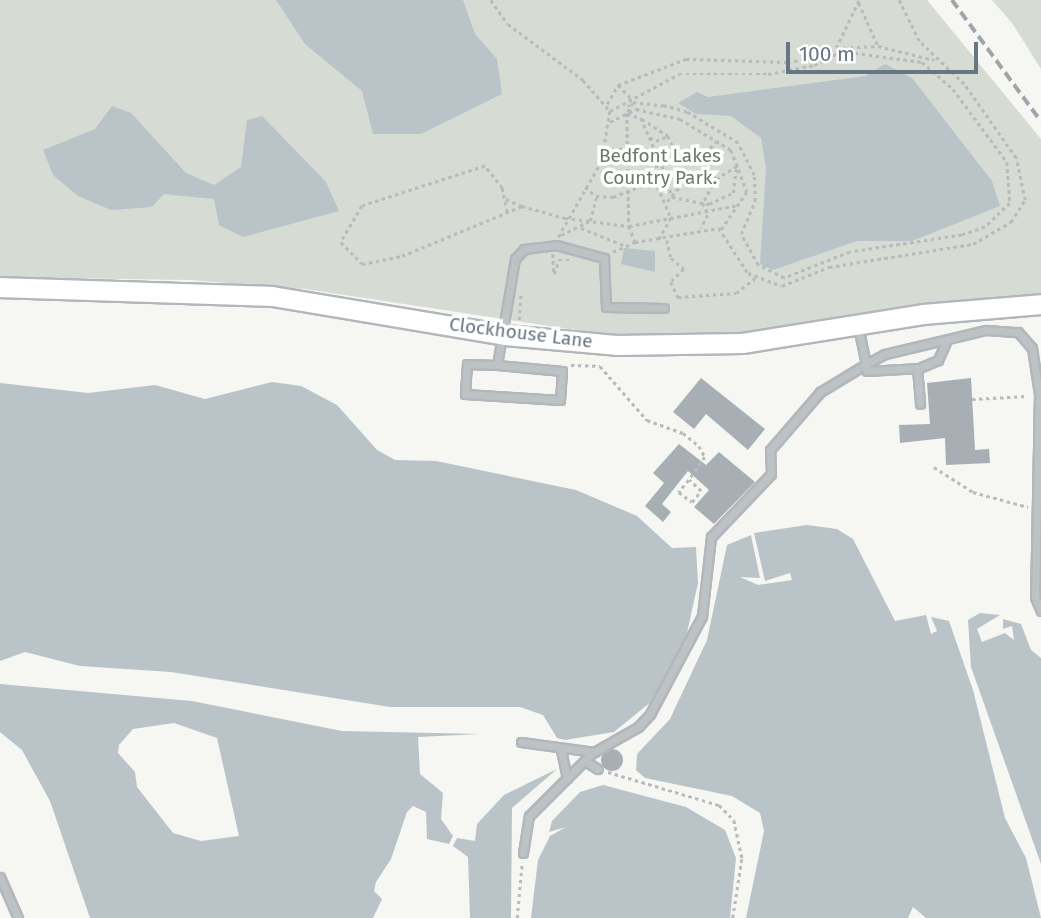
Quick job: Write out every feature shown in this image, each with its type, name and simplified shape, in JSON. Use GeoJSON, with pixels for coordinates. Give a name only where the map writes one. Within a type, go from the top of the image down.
{"type":"FeatureCollection","features":[{"type":"Feature","properties":{"kind":"main road","name":"Clockhouse Lane"},"geometry":{"type":"LineString","coordinates":[[0,287],[272,296],[616,345],[742,343],[858,325],[1040,305]]}},
{"type":"Feature","properties":{"kind":"lane"},"geometry":{"type":"LineString","coordinates":[[497,365],[512,331],[515,259],[524,249],[557,241],[604,258],[606,307],[663,308]]}},
{"type":"Feature","properties":{"kind":"lane"},"geometry":{"type":"LineString","coordinates":[[858,325],[867,372],[917,368],[938,359],[946,342]]}},
{"type":"Feature","properties":{"kind":"lane"},"geometry":{"type":"LineString","coordinates":[[523,853],[528,816],[594,752],[638,727],[664,695],[702,616],[711,537],[771,474],[770,450],[820,392],[885,354],[946,342],[986,330],[1018,332],[1035,357],[1039,394],[1039,507],[1035,597],[1041,611]]}},
{"type":"Feature","properties":{"kind":"lane"},"geometry":{"type":"LineString","coordinates":[[467,364],[497,365],[562,372],[560,400],[465,394],[467,364]]}},
{"type":"Feature","properties":{"kind":"lane"},"geometry":{"type":"LineString","coordinates":[[917,368],[920,404]]}},
{"type":"Feature","properties":{"kind":"lane"},"geometry":{"type":"LineString","coordinates":[[521,743],[594,752]]}},
{"type":"Feature","properties":{"kind":"lane"},"geometry":{"type":"LineString","coordinates":[[561,750],[567,778]]}},
{"type":"Feature","properties":{"kind":"lane"},"geometry":{"type":"LineString","coordinates":[[585,761],[598,769]]}},
{"type":"Feature","properties":{"kind":"lane"},"geometry":{"type":"LineString","coordinates":[[0,877],[18,918]]}},
{"type":"Feature","properties":{"kind":"path"},"geometry":{"type":"LineString","coordinates":[[491,0],[508,24],[607,104],[610,111],[605,149],[565,218],[557,241]]}},
{"type":"Feature","properties":{"kind":"path"},"geometry":{"type":"LineString","coordinates":[[858,0],[878,46]]}},
{"type":"Feature","properties":{"kind":"path"},"geometry":{"type":"LineString","coordinates":[[836,48],[858,0]]}},
{"type":"Feature","properties":{"kind":"path"},"geometry":{"type":"LineString","coordinates":[[722,229],[755,278],[782,286],[829,267],[973,244],[1022,211],[1026,187],[1004,135],[964,84],[934,60],[899,0]]}},
{"type":"Feature","properties":{"kind":"path"},"geometry":{"type":"LineString","coordinates":[[607,104],[618,85],[686,59],[800,62],[836,48],[878,46],[934,60]]}},
{"type":"Feature","properties":{"kind":"path"},"geometry":{"type":"LineString","coordinates":[[610,111],[679,74],[768,74],[814,65],[841,51],[922,62],[953,89],[1007,162],[1010,203],[985,227],[962,235],[850,252],[784,278],[758,265],[741,234],[755,201],[754,175],[738,143],[676,109],[633,103],[627,114]]}},
{"type":"Feature","properties":{"kind":"path"},"geometry":{"type":"LineString","coordinates":[[618,85],[631,98]]}},
{"type":"Feature","properties":{"kind":"path"},"geometry":{"type":"LineString","coordinates":[[631,98],[627,114],[630,148],[628,191],[629,226],[635,242]]}},
{"type":"Feature","properties":{"kind":"path"},"geometry":{"type":"LineString","coordinates":[[610,122],[636,109],[680,120],[731,150],[747,192],[722,229]]}},
{"type":"Feature","properties":{"kind":"path"},"geometry":{"type":"LineString","coordinates":[[627,114],[640,118],[668,136],[679,151],[688,178]]}},
{"type":"Feature","properties":{"kind":"path"},"geometry":{"type":"LineString","coordinates":[[640,118],[667,176],[672,197]]}},
{"type":"Feature","properties":{"kind":"path"},"geometry":{"type":"LineString","coordinates":[[648,136],[656,141],[668,136]]}},
{"type":"Feature","properties":{"kind":"path"},"geometry":{"type":"LineString","coordinates":[[701,159],[716,141]]}},
{"type":"Feature","properties":{"kind":"path"},"geometry":{"type":"LineString","coordinates":[[605,149],[653,147],[679,151],[701,159],[716,179]]}},
{"type":"Feature","properties":{"kind":"path"},"geometry":{"type":"LineString","coordinates":[[658,158],[655,180],[671,218]]}},
{"type":"Feature","properties":{"kind":"path"},"geometry":{"type":"LineString","coordinates":[[507,212],[504,198],[485,166],[362,206],[341,242],[362,264],[402,256],[522,206]]}},
{"type":"Feature","properties":{"kind":"path"},"geometry":{"type":"LineString","coordinates":[[701,228],[705,211],[703,203],[716,179],[737,166]]}},
{"type":"Feature","properties":{"kind":"path"},"geometry":{"type":"LineString","coordinates":[[672,197],[703,203],[733,193],[737,166]]}},
{"type":"Feature","properties":{"kind":"path"},"geometry":{"type":"LineString","coordinates":[[585,187],[596,196],[628,191],[667,176],[716,179]]}},
{"type":"Feature","properties":{"kind":"path"},"geometry":{"type":"LineString","coordinates":[[665,204],[688,178]]}},
{"type":"Feature","properties":{"kind":"path"},"geometry":{"type":"LineString","coordinates":[[557,241],[590,221],[596,196]]}},
{"type":"Feature","properties":{"kind":"path"},"geometry":{"type":"LineString","coordinates":[[504,198],[565,218],[629,226],[738,205]]}},
{"type":"Feature","properties":{"kind":"path"},"geometry":{"type":"LineString","coordinates":[[658,242],[671,218]]}},
{"type":"Feature","properties":{"kind":"path"},"geometry":{"type":"LineString","coordinates":[[579,227],[626,246]]}},
{"type":"Feature","properties":{"kind":"path"},"geometry":{"type":"LineString","coordinates":[[604,258],[635,242],[658,242],[701,228],[722,229]]}},
{"type":"Feature","properties":{"kind":"path"},"geometry":{"type":"LineString","coordinates":[[667,240],[671,258],[684,269],[671,282],[678,297],[736,293],[755,278]]}},
{"type":"Feature","properties":{"kind":"path"},"geometry":{"type":"LineString","coordinates":[[540,254],[553,252],[557,274]]}},
{"type":"Feature","properties":{"kind":"path"},"geometry":{"type":"LineString","coordinates":[[512,331],[521,288]]}},
{"type":"Feature","properties":{"kind":"path"},"geometry":{"type":"LineString","coordinates":[[562,372],[571,365],[600,366],[648,420],[686,435],[705,457],[679,492],[692,502],[701,491],[689,480]]}},
{"type":"Feature","properties":{"kind":"path"},"geometry":{"type":"LineString","coordinates":[[972,400],[1039,394]]}},
{"type":"Feature","properties":{"kind":"path"},"geometry":{"type":"LineString","coordinates":[[934,467],[974,492],[1039,507]]}},
{"type":"Feature","properties":{"kind":"path"},"geometry":{"type":"LineString","coordinates":[[598,769],[719,805],[734,820],[742,859],[733,918]]}},
{"type":"Feature","properties":{"kind":"path"},"geometry":{"type":"LineString","coordinates":[[517,918],[523,853]]}},
{"type":"Feature","properties":{"kind":"green space","name":"Bedfont Lakes Country Park."},"geometry":{"type":"Polygon","coordinates":[[[0,0],[927,0],[1041,139],[1041,297],[734,333],[615,336],[305,289],[190,280],[0,277],[0,0]]]}},
{"type":"Feature","properties":{"kind":"green space"},"geometry":{"type":"Polygon","coordinates":[[[992,0],[1041,0],[1041,69],[1012,23],[992,0]]]}},
{"type":"Feature","properties":{"kind":"shaded area"},"geometry":{"type":"Polygon","coordinates":[[[276,0],[463,0],[475,34],[497,59],[502,94],[421,134],[373,134],[362,91],[305,44],[276,0]]]}},
{"type":"Feature","properties":{"kind":"shaded area"},"geometry":{"type":"Polygon","coordinates":[[[885,64],[912,78],[992,181],[1000,206],[912,241],[857,241],[773,270],[760,264],[766,168],[761,138],[731,116],[696,114],[678,103],[697,92],[708,97],[866,76],[885,64]]]}},
{"type":"Feature","properties":{"kind":"shaded area"},"geometry":{"type":"Polygon","coordinates":[[[112,106],[131,113],[186,173],[214,185],[241,167],[247,120],[262,116],[326,182],[339,211],[243,237],[219,225],[214,199],[164,194],[152,207],[111,210],[78,196],[53,175],[43,150],[95,129],[112,106]]]}},
{"type":"Feature","properties":{"kind":"shaded area"},"geometry":{"type":"Polygon","coordinates":[[[624,248],[655,251],[655,272],[621,264],[624,248]]]}},
{"type":"Feature","properties":{"kind":"shaded area"},"geometry":{"type":"Polygon","coordinates":[[[272,382],[301,386],[337,405],[377,450],[395,460],[436,461],[576,490],[637,516],[672,548],[696,547],[698,583],[687,633],[667,682],[652,701],[614,732],[565,740],[557,738],[543,715],[520,707],[390,707],[171,672],[80,666],[25,652],[0,661],[0,383],[88,393],[155,385],[205,399],[272,382]]]}},
{"type":"Feature","properties":{"kind":"shaded area"},"geometry":{"type":"Polygon","coordinates":[[[807,525],[837,529],[853,539],[895,621],[926,615],[931,634],[937,631],[931,617],[949,621],[973,690],[1005,818],[1026,858],[1041,918],[926,918],[913,907],[908,918],[746,918],[764,831],[760,813],[732,796],[645,778],[636,770],[637,754],[670,719],[707,640],[727,545],[751,535],[760,578],[740,577],[758,585],[792,580],[790,573],[765,581],[754,533],[807,525]]]}},
{"type":"Feature","properties":{"kind":"shaded area"},"geometry":{"type":"Polygon","coordinates":[[[980,613],[1000,615],[977,629],[982,642],[1005,633],[1014,640],[1012,626],[1003,629],[1003,619],[1021,624],[1031,650],[1041,658],[1041,864],[971,667],[968,620],[980,613]]]}},
{"type":"Feature","properties":{"kind":"shaded area"},"geometry":{"type":"Polygon","coordinates":[[[0,684],[192,701],[342,731],[480,734],[418,737],[420,774],[443,793],[441,819],[453,836],[449,844],[427,839],[426,812],[413,806],[407,812],[391,859],[376,882],[374,891],[382,899],[373,918],[90,918],[50,801],[22,750],[0,732],[0,684]],[[174,723],[133,729],[119,745],[118,753],[135,772],[137,787],[173,833],[201,841],[239,836],[217,738],[174,723]]]}},
{"type":"Feature","properties":{"kind":"shaded area"},"geometry":{"type":"Polygon","coordinates":[[[557,769],[512,808],[511,918],[470,918],[468,857],[453,846],[457,838],[475,841],[477,824],[504,795],[557,769]]]}},
{"type":"Feature","properties":{"kind":"shaded area"},"geometry":{"type":"Polygon","coordinates":[[[603,785],[686,807],[725,830],[736,858],[730,918],[531,918],[538,860],[550,836],[566,827],[549,832],[552,821],[580,792],[603,785]]]}},
{"type":"Feature","properties":{"kind":"building"},"geometry":{"type":"Polygon","coordinates":[[[701,378],[765,429],[748,450],[706,414],[694,429],[673,412],[701,378]]]}},
{"type":"Feature","properties":{"kind":"building"},"geometry":{"type":"Polygon","coordinates":[[[971,378],[975,450],[989,449],[990,463],[946,465],[945,438],[900,443],[899,425],[930,424],[927,383],[971,378]]]}},
{"type":"Feature","properties":{"kind":"building"},"geometry":{"type":"Polygon","coordinates":[[[679,444],[706,465],[719,452],[755,482],[714,524],[694,507],[709,490],[688,471],[662,504],[671,512],[663,522],[645,506],[664,483],[653,473],[679,444]]]}},
{"type":"Feature","properties":{"kind":"building"},"geometry":{"type":"Polygon","coordinates":[[[612,749],[620,752],[623,760],[620,768],[612,771],[604,768],[601,760],[604,752],[612,749]]]}},
{"type":"Feature","properties":{"kind":"railway"},"geometry":{"type":"LineString","coordinates":[[952,0],[1041,121]]}}]}
